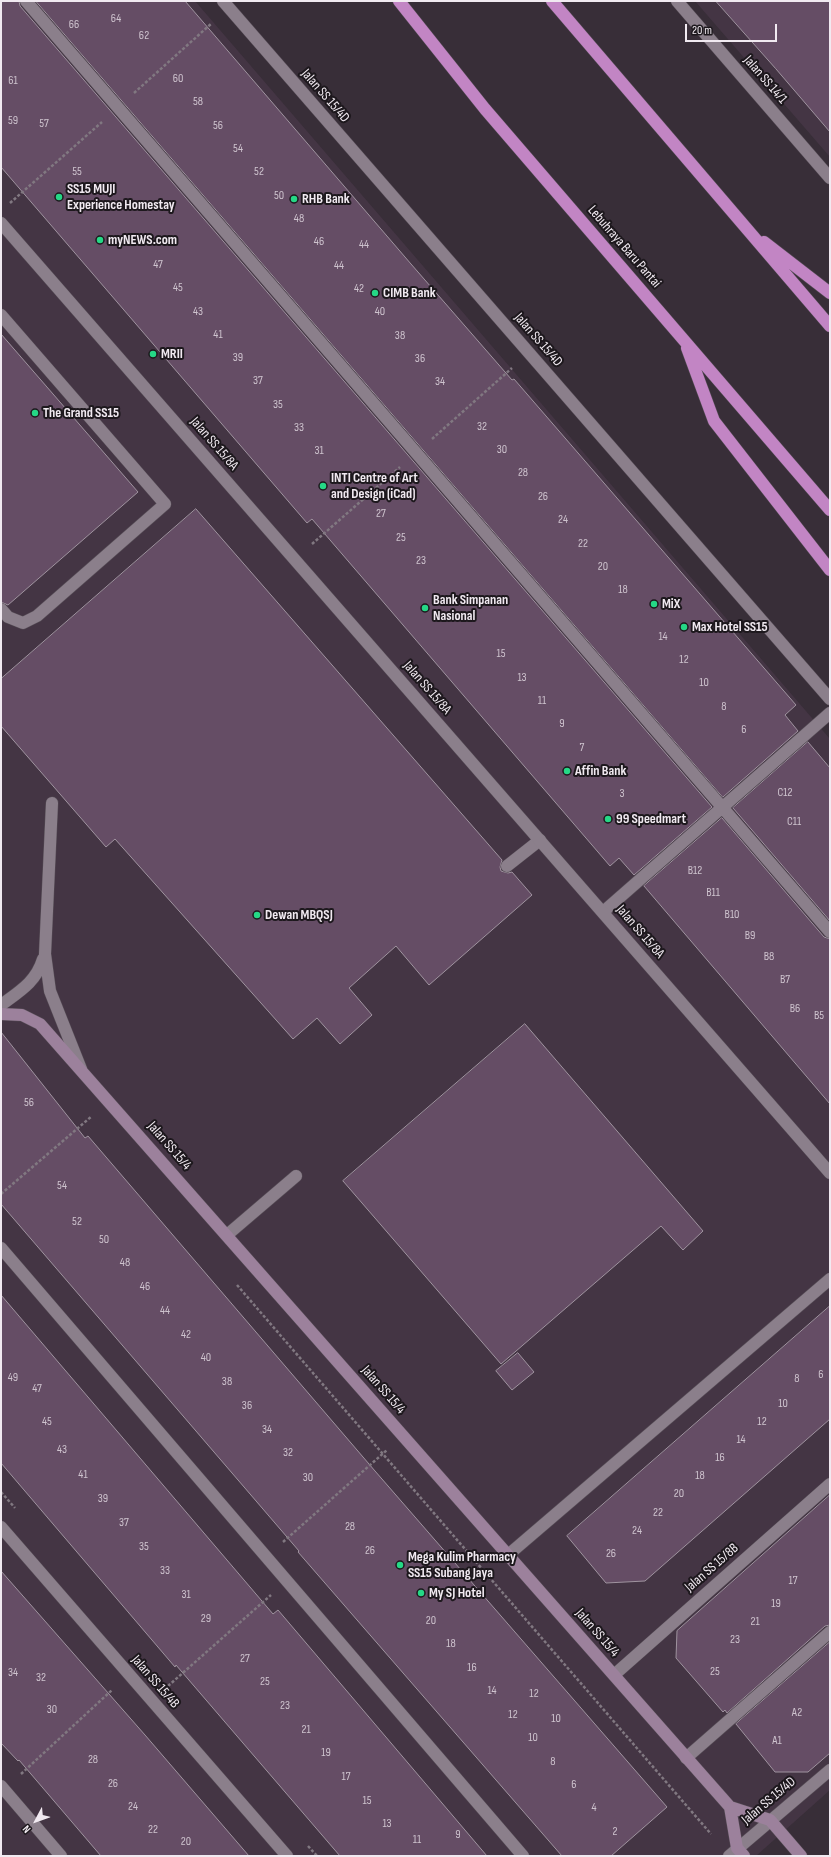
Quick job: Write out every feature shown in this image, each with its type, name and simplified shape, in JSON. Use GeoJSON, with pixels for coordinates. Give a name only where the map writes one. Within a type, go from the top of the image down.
{"type":"FeatureCollection","features":[{"type":"Feature","properties":{"kind":"highway","name":"Lebuhraya Baru Pantai"},"geometry":{"type":"LineString","coordinates":[[399,1],[485,109],[830,510]]}},
{"type":"Feature","properties":{"kind":"highway"},"geometry":{"type":"LineString","coordinates":[[552,1],[830,326]]}},
{"type":"Feature","properties":{"kind":"highway"},"geometry":{"type":"LineString","coordinates":[[744,226],[830,292]]}},
{"type":"Feature","properties":{"kind":"highway"},"geometry":{"type":"LineString","coordinates":[[684,340],[714,421],[830,570]]}},
{"type":"Feature","properties":{"kind":"street"},"geometry":{"type":"LineString","coordinates":[[26,1],[830,932]]}},
{"type":"Feature","properties":{"kind":"street","name":"Jalan SS 15/4D"},"geometry":{"type":"LineString","coordinates":[[223,1],[830,699]]}},
{"type":"Feature","properties":{"kind":"street","name":"Jalan SS 14/1"},"geometry":{"type":"LineString","coordinates":[[677,1],[830,178]]}},
{"type":"Feature","properties":{"kind":"street","name":"Jalan SS 15/8A"},"geometry":{"type":"LineString","coordinates":[[1,222],[830,1173]]}},
{"type":"Feature","properties":{"kind":"street"},"geometry":{"type":"LineString","coordinates":[[1,314],[165,504],[37,616],[23,623],[8,617],[1,609]]}},
{"type":"Feature","properties":{"kind":"street"},"geometry":{"type":"LineString","coordinates":[[603,912],[830,713]]}},
{"type":"Feature","properties":{"kind":"street"},"geometry":{"type":"LineString","coordinates":[[52,803],[45,954],[50,991],[81,1069]]}},
{"type":"Feature","properties":{"kind":"street"},"geometry":{"type":"LineString","coordinates":[[507,866],[540,840]]}},
{"type":"Feature","properties":{"kind":"street"},"geometry":{"type":"LineString","coordinates":[[1,1004],[16,994],[39,973],[45,954]]}},
{"type":"Feature","properties":{"kind":"street","name":"Jalan SS 15/4"},"geometry":{"type":"LineString","coordinates":[[1,1014],[22,1015],[40,1024],[730,1807]]}},
{"type":"Feature","properties":{"kind":"street"},"geometry":{"type":"LineString","coordinates":[[227,1235],[296,1176]]}},
{"type":"Feature","properties":{"kind":"street"},"geometry":{"type":"LineString","coordinates":[[1,1248],[523,1856]]}},
{"type":"Feature","properties":{"kind":"street"},"geometry":{"type":"LineString","coordinates":[[508,1555],[830,1279]]}},
{"type":"Feature","properties":{"kind":"street","name":"Jalan SS 15/8B"},"geometry":{"type":"LineString","coordinates":[[614,1675],[830,1484]]}},
{"type":"Feature","properties":{"kind":"street","name":"Jalan SS 15/4B"},"geometry":{"type":"LineString","coordinates":[[1,1527],[287,1856]]}},
{"type":"Feature","properties":{"kind":"street"},"geometry":{"type":"LineString","coordinates":[[686,1758],[830,1632]]}},
{"type":"Feature","properties":{"kind":"street","name":"Jalan SS 15/4D"},"geometry":{"type":"LineString","coordinates":[[735,1854],[770,1820],[830,1770]]}},
{"type":"Feature","properties":{"kind":"street"},"geometry":{"type":"LineString","coordinates":[[2,1788],[61,1856]]}},
{"type":"Feature","properties":{"kind":"street"},"geometry":{"type":"LineString","coordinates":[[735,1854],[730,1807],[770,1820],[801,1856]]}},
{"type":"Feature","properties":{"kind":"path"},"geometry":{"type":"LineString","coordinates":[[87,1110],[97,1122]]}},
{"type":"Feature","properties":{"kind":"path"},"geometry":{"type":"LineString","coordinates":[[1,1194],[92,1116],[118,1111]]}},
{"type":"Feature","properties":{"kind":"path"},"geometry":{"type":"LineString","coordinates":[[232,1279],[383,1454],[735,1854]]}},
{"type":"Feature","properties":{"kind":"path"},"geometry":{"type":"LineString","coordinates":[[266,1557],[404,1436]]}},
{"type":"Feature","properties":{"kind":"path"},"geometry":{"type":"LineString","coordinates":[[152,1701],[287,1581]]}},
{"type":"Feature","properties":{"kind":"path"},"geometry":{"type":"LineString","coordinates":[[2,1788],[115,1687],[134,1680]]}},
{"type":"Feature","properties":{"kind":"shaded area"},"geometry":{"type":"Polygon","coordinates":[[[1,1],[195,1],[830,739],[830,1790],[756,1856],[1,1856],[1,1]]]}},
{"type":"Feature","properties":{"kind":"shaded area"},"geometry":{"type":"Polygon","coordinates":[[[695,1],[830,1],[830,157],[695,1]]]}},
{"type":"Feature","properties":{"kind":"building"},"geometry":{"type":"Polygon","coordinates":[[[1,1],[19,1],[20,6],[712,807],[634,875],[619,858],[610,866],[312,519],[307,523],[1,167],[1,1]]]}},
{"type":"Feature","properties":{"kind":"building"},"geometry":{"type":"Polygon","coordinates":[[[36,1],[185,1],[411,264],[512,380],[514,379],[796,705],[785,715],[798,731],[723,797],[36,1]]]}},
{"type":"Feature","properties":{"kind":"building"},"geometry":{"type":"Polygon","coordinates":[[[716,1],[830,1],[830,132],[776,69],[716,1]]]}},
{"type":"Feature","properties":{"kind":"building","name":"The Grand SS15"},"geometry":{"type":"Polygon","coordinates":[[[1,334],[138,492],[8,605],[1,602],[1,334]]]}},
{"type":"Feature","properties":{"kind":"building"},"geometry":{"type":"Polygon","coordinates":[[[196,509],[502,860],[500,867],[501,871],[508,873],[512,872],[532,895],[429,985],[396,946],[349,988],[372,1015],[340,1044],[317,1018],[293,1039],[115,839],[106,847],[1,726],[1,679],[196,509]]]}},
{"type":"Feature","properties":{"kind":"building"},"geometry":{"type":"Polygon","coordinates":[[[808,742],[830,768],[830,921],[733,808],[808,742]]]}},
{"type":"Feature","properties":{"kind":"building"},"geometry":{"type":"Polygon","coordinates":[[[722,818],[824,937],[830,939],[830,1104],[644,886],[722,818]]]}},
{"type":"Feature","properties":{"kind":"building"},"geometry":{"type":"Polygon","coordinates":[[[525,1024],[703,1231],[683,1250],[661,1226],[501,1364],[343,1181],[525,1024]]]}},
{"type":"Feature","properties":{"kind":"building"},"geometry":{"type":"Polygon","coordinates":[[[1,1032],[85,1138],[88,1136],[375,1471],[667,1807],[611,1856],[562,1856],[298,1552],[299,1551],[1,1204],[1,1032]]]}},
{"type":"Feature","properties":{"kind":"building"},"geometry":{"type":"Polygon","coordinates":[[[1,1295],[273,1614],[278,1610],[487,1856],[340,1856],[176,1665],[175,1667],[1,1463],[1,1295]]]}},
{"type":"Feature","properties":{"kind":"building"},"geometry":{"type":"Polygon","coordinates":[[[830,1306],[830,1419],[645,1581],[606,1583],[567,1536],[830,1306]]]}},
{"type":"Feature","properties":{"kind":"building"},"geometry":{"type":"Polygon","coordinates":[[[518,1353],[534,1372],[512,1390],[496,1371],[518,1353]]]}},
{"type":"Feature","properties":{"kind":"building"},"geometry":{"type":"Polygon","coordinates":[[[830,1495],[830,1625],[825,1626],[727,1713],[725,1710],[723,1712],[676,1658],[677,1631],[830,1495]]]}},
{"type":"Feature","properties":{"kind":"building"},"geometry":{"type":"Polygon","coordinates":[[[1,1571],[249,1856],[101,1856],[19,1760],[18,1761],[1,1743],[1,1571]]]}},
{"type":"Feature","properties":{"kind":"building"},"geometry":{"type":"Polygon","coordinates":[[[830,1642],[830,1753],[808,1772],[775,1772],[736,1724],[830,1642]]]}},
{"type":"Feature","properties":{"kind":"place","name":"SS15 MUJI Experience Homestay"},"geometry":{"type":"Point","coordinates":[59,197]}},
{"type":"Feature","properties":{"kind":"place","name":"RHB Bank"},"geometry":{"type":"Point","coordinates":[294,199]}},
{"type":"Feature","properties":{"kind":"place","name":"myNEWS.com"},"geometry":{"type":"Point","coordinates":[100,240]}},
{"type":"Feature","properties":{"kind":"place","name":"CIMB Bank"},"geometry":{"type":"Point","coordinates":[375,293]}},
{"type":"Feature","properties":{"kind":"place","name":"MRII"},"geometry":{"type":"Point","coordinates":[153,354]}},
{"type":"Feature","properties":{"kind":"place","name":"The Grand SS15"},"geometry":{"type":"Point","coordinates":[35,413]}},
{"type":"Feature","properties":{"kind":"place","name":"INTI Centre of Art and Design (iCad)"},"geometry":{"type":"Point","coordinates":[323,486]}},
{"type":"Feature","properties":{"kind":"place","name":"MiX"},"geometry":{"type":"Point","coordinates":[654,604]}},
{"type":"Feature","properties":{"kind":"place","name":"Bank Simpanan Nasional"},"geometry":{"type":"Point","coordinates":[425,608]}},
{"type":"Feature","properties":{"kind":"place","name":"Max Hotel SS15"},"geometry":{"type":"Point","coordinates":[684,627]}},
{"type":"Feature","properties":{"kind":"place","name":"Affin Bank"},"geometry":{"type":"Point","coordinates":[567,771]}},
{"type":"Feature","properties":{"kind":"place","name":"99 Speedmart"},"geometry":{"type":"Point","coordinates":[608,819]}},
{"type":"Feature","properties":{"kind":"place","name":"Dewan MBQSJ"},"geometry":{"type":"Point","coordinates":[257,915]}},
{"type":"Feature","properties":{"kind":"place","name":"Mega Kulim Pharmacy SS15 Subang Jaya"},"geometry":{"type":"Point","coordinates":[400,1565]}},
{"type":"Feature","properties":{"kind":"place","name":"My SJ Hotel"},"geometry":{"type":"Point","coordinates":[421,1593]}}]}
